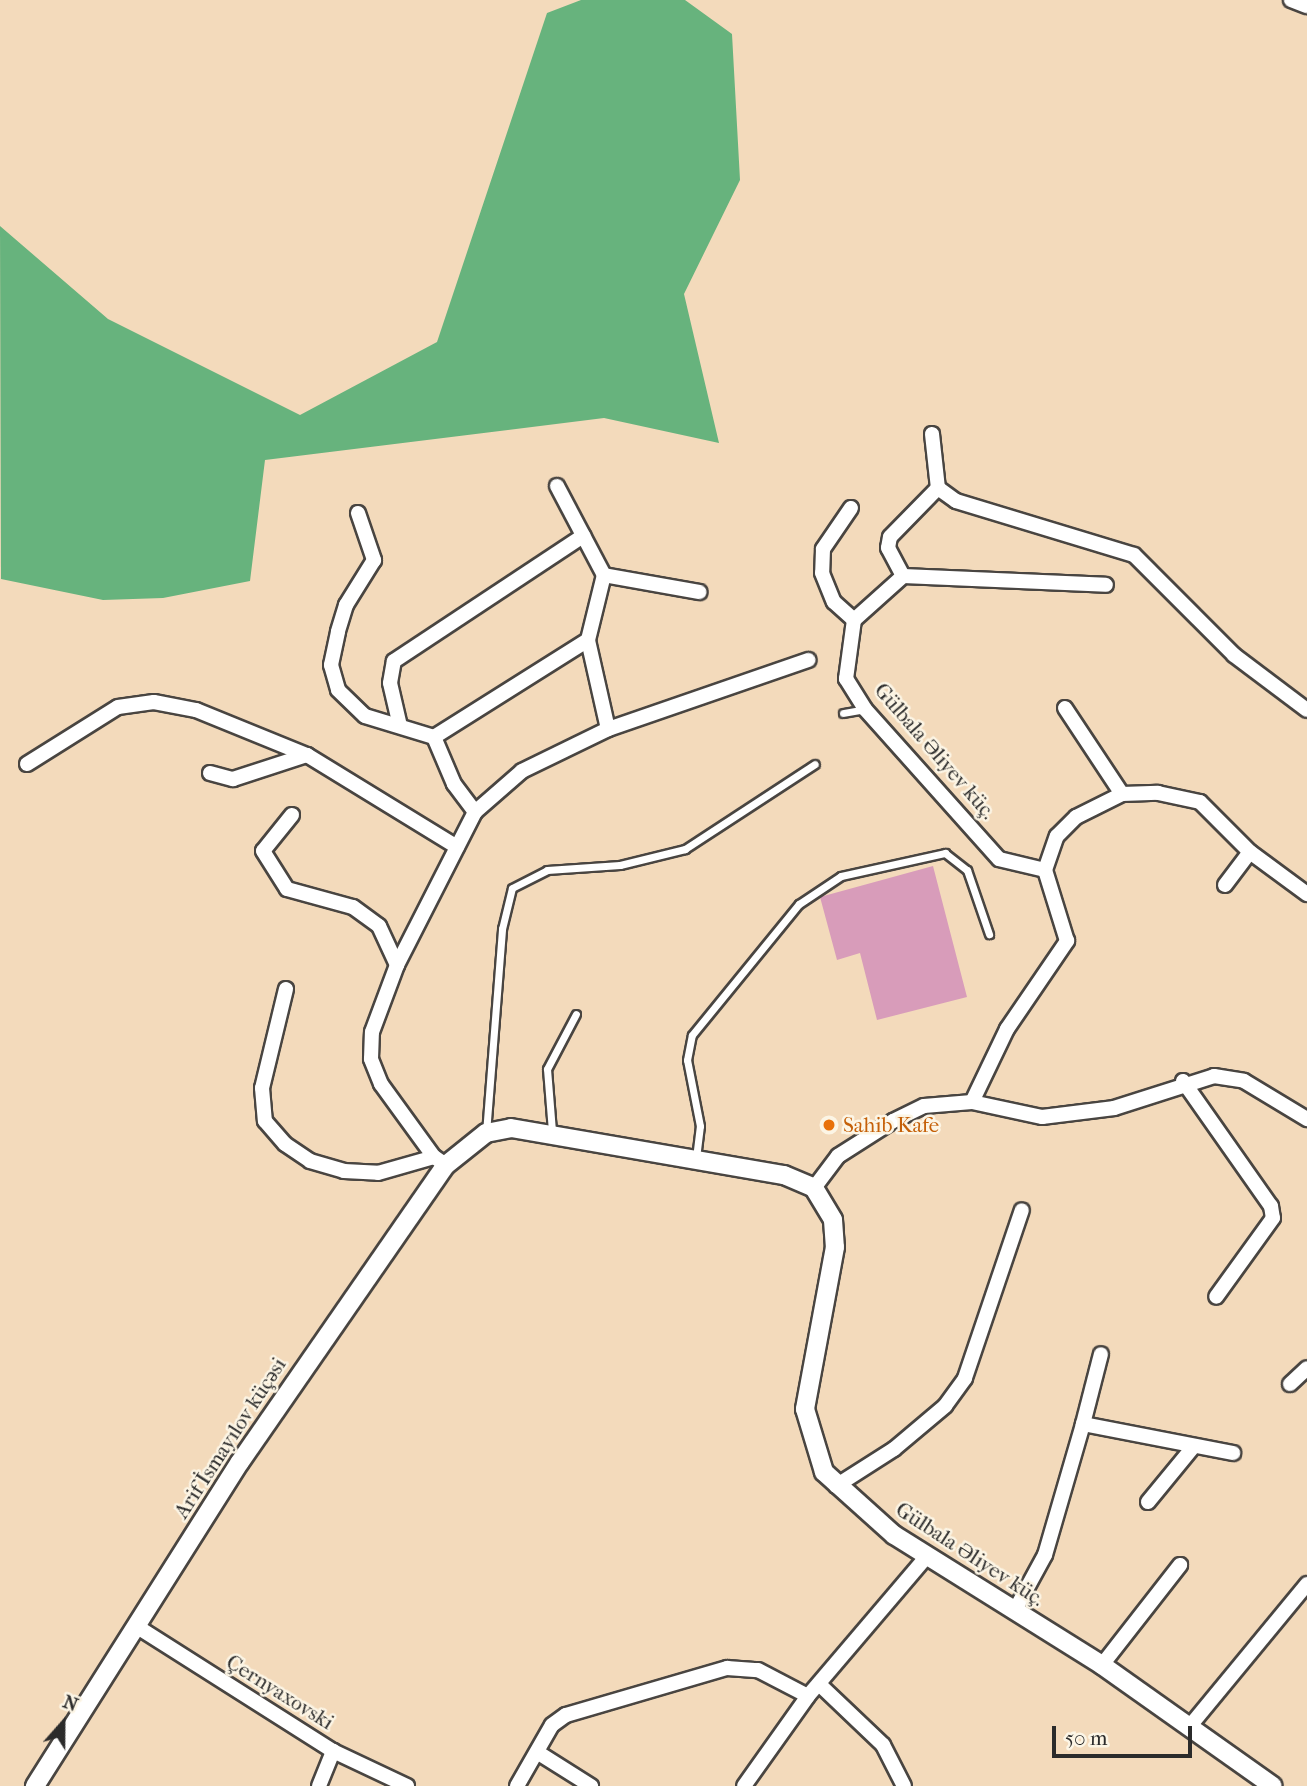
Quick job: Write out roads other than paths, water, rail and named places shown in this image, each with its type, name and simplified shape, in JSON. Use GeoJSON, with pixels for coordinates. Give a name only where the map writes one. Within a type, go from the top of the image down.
{"type":"FeatureCollection","features":[{"type":"Feature","properties":{"kind":"street"},"geometry":{"type":"LineString","coordinates":[[1291,0],[1307,6]]}},
{"type":"Feature","properties":{"kind":"street"},"geometry":{"type":"LineString","coordinates":[[903,576],[888,548],[890,537],[937,488],[932,434]]}},
{"type":"Feature","properties":{"kind":"street"},"geometry":{"type":"LineString","coordinates":[[557,486],[604,575],[588,640],[608,729]]}},
{"type":"Feature","properties":{"kind":"street"},"geometry":{"type":"LineString","coordinates":[[937,488],[957,501],[1134,555],[1234,656],[1307,710]]}},
{"type":"Feature","properties":{"kind":"street"},"geometry":{"type":"LineString","coordinates":[[851,508],[823,549],[822,573],[834,603],[854,620],[903,576],[1105,585]]}},
{"type":"Feature","properties":{"kind":"street"},"geometry":{"type":"LineString","coordinates":[[358,513],[374,560],[346,605],[331,665],[346,703],[434,737],[454,784],[475,812]]}},
{"type":"Feature","properties":{"kind":"street"},"geometry":{"type":"LineString","coordinates":[[400,726],[390,683],[394,660],[583,536]]}},
{"type":"Feature","properties":{"kind":"street"},"geometry":{"type":"LineString","coordinates":[[604,575],[699,592]]}},
{"type":"Feature","properties":{"kind":"street","name":"Gülbala Əliyev küç."},"geometry":{"type":"LineString","coordinates":[[854,620],[844,667],[865,709],[999,859],[1045,870]]}},
{"type":"Feature","properties":{"kind":"street"},"geometry":{"type":"LineString","coordinates":[[434,737],[588,640]]}},
{"type":"Feature","properties":{"kind":"street"},"geometry":{"type":"LineString","coordinates":[[286,989],[262,1088],[265,1121],[285,1144],[310,1161],[344,1171],[378,1173],[440,1161],[395,1107],[371,1059],[372,1032],[397,965],[475,812],[522,771],[608,729],[808,660]]}},
{"type":"Feature","properties":{"kind":"street"},"geometry":{"type":"LineString","coordinates":[[27,764],[118,707],[154,702],[196,710],[307,755],[457,847]]}},
{"type":"Feature","properties":{"kind":"street"},"geometry":{"type":"LineString","coordinates":[[1065,708],[1122,794]]}},
{"type":"Feature","properties":{"kind":"street"},"geometry":{"type":"LineString","coordinates":[[210,773],[233,779],[307,755]]}},
{"type":"Feature","properties":{"kind":"street"},"geometry":{"type":"LineString","coordinates":[[972,1102],[1007,1029],[1064,954],[1067,941],[1045,870],[1057,836],[1076,817],[1122,794],[1158,793],[1200,802],[1250,852],[1307,894]]}},
{"type":"Feature","properties":{"kind":"street"},"geometry":{"type":"LineString","coordinates":[[292,815],[263,851],[287,889],[353,907],[379,926],[397,965]]}},
{"type":"Feature","properties":{"kind":"street"},"geometry":{"type":"LineString","coordinates":[[1225,885],[1250,852]]}},
{"type":"Feature","properties":{"kind":"street"},"geometry":{"type":"LineString","coordinates":[[486,1133],[552,1131],[784,1175],[814,1188],[838,1156],[893,1121],[937,1103],[972,1102],[1042,1117],[1114,1108],[1183,1081],[1214,1076],[1244,1082],[1307,1119]]}},
{"type":"Feature","properties":{"kind":"street"},"geometry":{"type":"LineString","coordinates":[[1183,1081],[1271,1206],[1273,1218],[1216,1297]]}},
{"type":"Feature","properties":{"kind":"street","name":"Arif İsmayılov küçəsi"},"geometry":{"type":"LineString","coordinates":[[35,1786],[247,1451],[440,1161],[486,1133]]}},
{"type":"Feature","properties":{"kind":"street","name":"Gülbala Əliyev küç."},"geometry":{"type":"LineString","coordinates":[[814,1188],[833,1220],[835,1247],[805,1409],[813,1449],[836,1486],[927,1556],[1102,1665],[1273,1786]]}},
{"type":"Feature","properties":{"kind":"street"},"geometry":{"type":"LineString","coordinates":[[836,1486],[894,1449],[945,1406],[965,1378],[1022,1210]]}},
{"type":"Feature","properties":{"kind":"street"},"geometry":{"type":"LineString","coordinates":[[1015,1609],[1045,1555],[1101,1354]]}},
{"type":"Feature","properties":{"kind":"street"},"geometry":{"type":"LineString","coordinates":[[1290,1384],[1307,1368]]}},
{"type":"Feature","properties":{"kind":"street"},"geometry":{"type":"LineString","coordinates":[[1083,1424],[1233,1453]]}},
{"type":"Feature","properties":{"kind":"street"},"geometry":{"type":"LineString","coordinates":[[1148,1502],[1194,1446]]}},
{"type":"Feature","properties":{"kind":"street"},"geometry":{"type":"LineString","coordinates":[[744,1786],[808,1696],[927,1556]]}},
{"type":"Feature","properties":{"kind":"street"},"geometry":{"type":"LineString","coordinates":[[1102,1665],[1180,1564]]}},
{"type":"Feature","properties":{"kind":"street"},"geometry":{"type":"LineString","coordinates":[[1190,1726],[1307,1584]]}},
{"type":"Feature","properties":{"kind":"street","name":"Çernyaxovski"},"geometry":{"type":"LineString","coordinates":[[136,1626],[333,1751],[407,1786]]}},
{"type":"Feature","properties":{"kind":"street"},"geometry":{"type":"LineString","coordinates":[[517,1786],[537,1752],[566,1715],[727,1668],[758,1670],[808,1696]]}},
{"type":"Feature","properties":{"kind":"street"},"geometry":{"type":"LineString","coordinates":[[818,1684],[883,1745],[904,1786]]}},
{"type":"Feature","properties":{"kind":"street"},"geometry":{"type":"LineString","coordinates":[[320,1786],[333,1751]]}},
{"type":"Feature","properties":{"kind":"street"},"geometry":{"type":"LineString","coordinates":[[537,1752],[591,1786]]}},
{"type":"Feature","properties":{"kind":"lane"},"geometry":{"type":"LineString","coordinates":[[843,713],[865,709]]}},
{"type":"Feature","properties":{"kind":"lane"},"geometry":{"type":"LineString","coordinates":[[486,1133],[502,929],[512,888],[547,870],[620,865],[685,849],[815,764]]}},
{"type":"Feature","properties":{"kind":"lane"},"geometry":{"type":"LineString","coordinates":[[696,1159],[699,1126],[687,1060],[692,1035],[799,904],[841,876],[946,853],[967,870],[989,934]]}},
{"type":"Feature","properties":{"kind":"lane"},"geometry":{"type":"LineString","coordinates":[[552,1131],[547,1069],[576,1014]]}},
{"type":"Feature","properties":{"kind":"place","name":"Sahib Kafe"},"geometry":{"type":"Point","coordinates":[829,1125]}}]}
